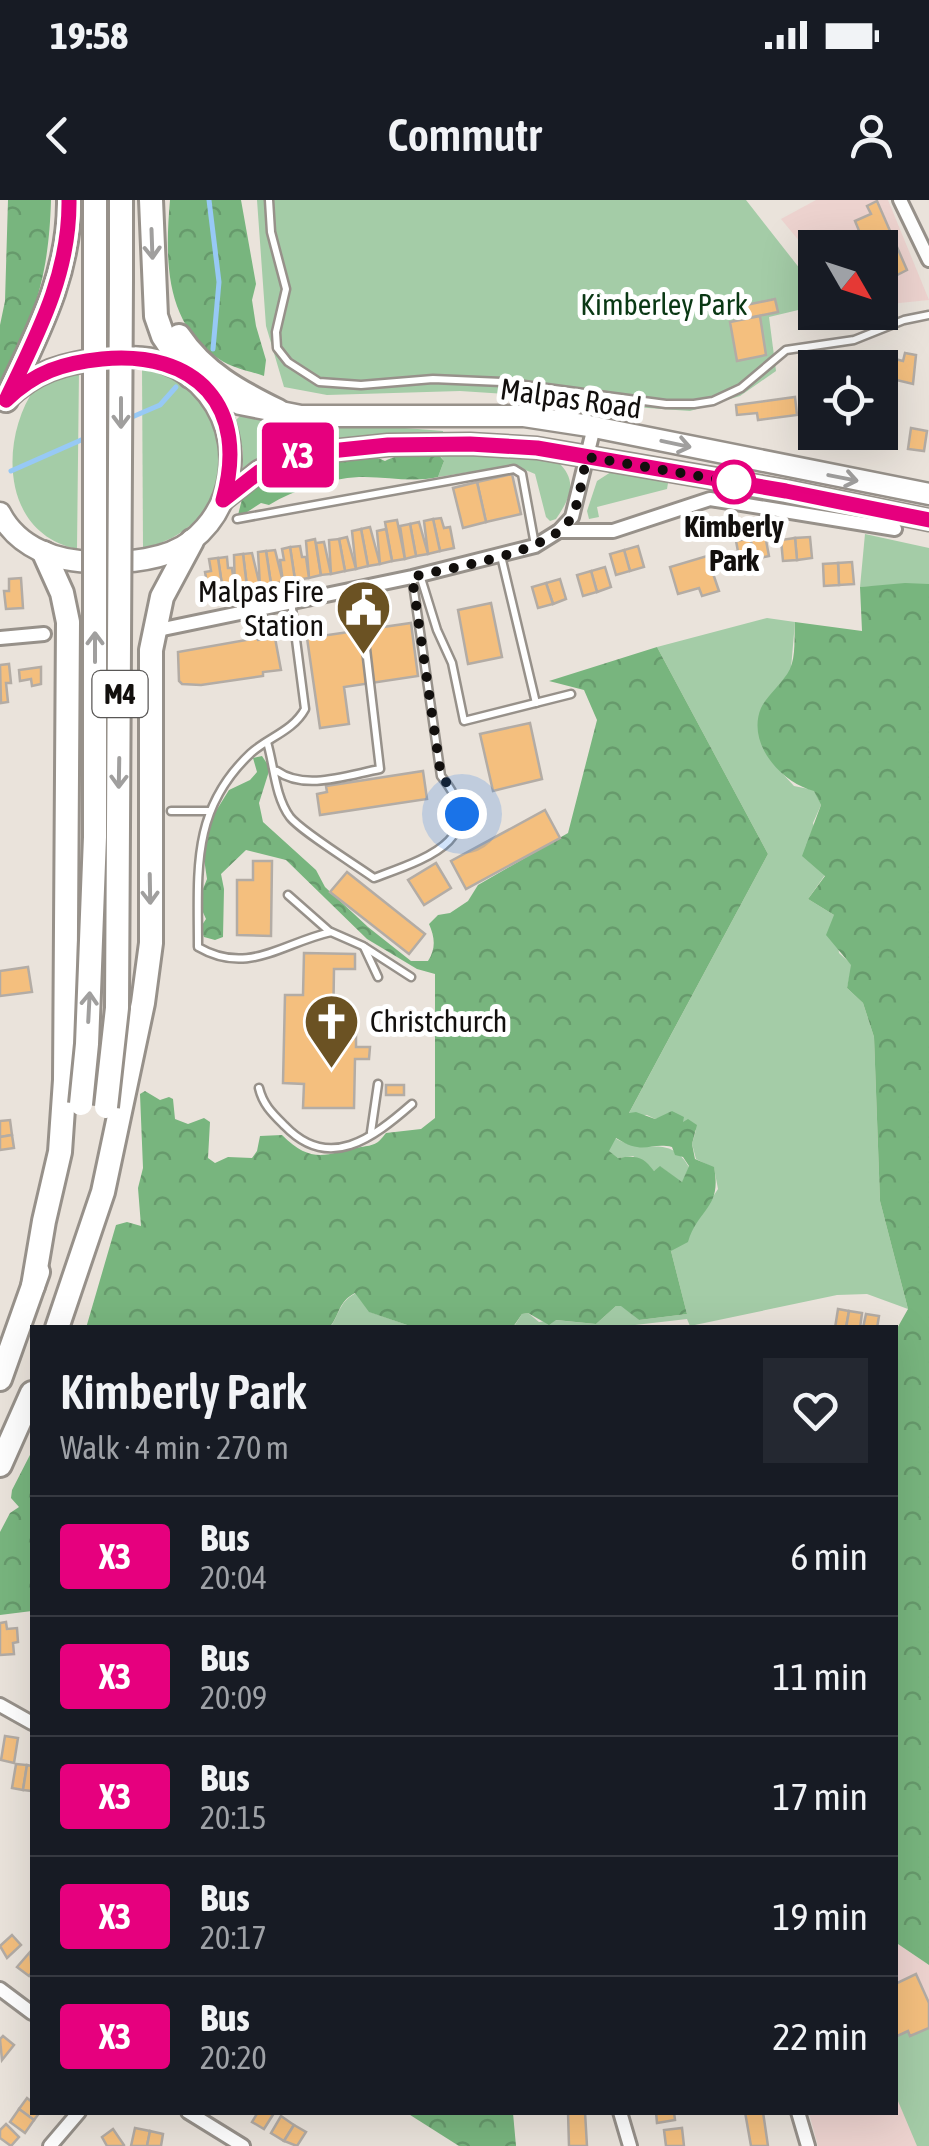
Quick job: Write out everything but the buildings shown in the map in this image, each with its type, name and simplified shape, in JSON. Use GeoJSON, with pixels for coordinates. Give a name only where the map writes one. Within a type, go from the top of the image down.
{"type":"FeatureCollection","features":[{"type":"Feature","properties":{"kind":"highway"},"geometry":{"type":"LineString","coordinates":[[3,404],[52,301],[67,248],[70,200]]}},
{"type":"Feature","properties":{"kind":"highway","name":"M4"},"geometry":{"type":"LineString","coordinates":[[0,1379],[60,1201],[72,1104],[87,1044],[94,856],[95,200]]}},
{"type":"Feature","properties":{"kind":"highway","name":"M4"},"geometry":{"type":"LineString","coordinates":[[114,1108],[121,200]]}},
{"type":"Feature","properties":{"kind":"highway"},"geometry":{"type":"LineString","coordinates":[[151,200],[156,316],[163,336],[197,382]]}},
{"type":"Feature","properties":{"kind":"highway"},"geometry":{"type":"LineString","coordinates":[[154,288],[190,352],[242,394],[278,412]]}},
{"type":"Feature","properties":{"kind":"highway","name":"M4"},"geometry":{"type":"LineString","coordinates":[[58,1325],[144,1003],[151,944],[150,650],[167,584],[192,541]]}},
{"type":"Feature","properties":{"kind":"highway","name":"M4"},"geometry":{"type":"LineString","coordinates":[[44,553],[62,593],[68,622],[72,1104]]}},
{"type":"Feature","properties":{"kind":"highway"},"geometry":{"type":"LineString","coordinates":[[0,1465],[30,1398]]}},
{"type":"Feature","properties":{"kind":"main road","name":"Malpas Road"},"geometry":{"type":"LineString","coordinates":[[3,404],[47,370],[82,361],[144,358],[159,360],[240,404],[301,416],[524,416],[929,494]]}},
{"type":"Feature","properties":{"kind":"main road"},"geometry":{"type":"LineString","coordinates":[[3,524],[44,553],[62,559],[99,562],[159,555],[192,541],[223,500],[232,460],[223,416],[197,382]]}},
{"type":"Feature","properties":{"kind":"main road","name":"Malpas Road"},"geometry":{"type":"LineString","coordinates":[[223,500],[259,472],[292,455],[388,445],[470,444],[537,448],[929,520]]}},
{"type":"Feature","properties":{"kind":"street"},"geometry":{"type":"LineString","coordinates":[[900,200],[929,260]]}},
{"type":"Feature","properties":{"kind":"street"},"geometry":{"type":"LineString","coordinates":[[587,457],[594,427]]}},
{"type":"Feature","properties":{"kind":"street","name":"Malpas Road"},"geometry":{"type":"LineString","coordinates":[[559,531],[572,517],[587,457]]}},
{"type":"Feature","properties":{"kind":"street"},"geometry":{"type":"LineString","coordinates":[[163,629],[416,576],[535,546],[559,531],[612,531],[710,499],[895,529]]}},
{"type":"Feature","properties":{"kind":"street"},"geometry":{"type":"LineString","coordinates":[[0,638],[44,634]]}},
{"type":"Feature","properties":{"kind":"street"},"geometry":{"type":"LineString","coordinates":[[0,1706],[30,1722]]}},
{"type":"Feature","properties":{"kind":"street"},"geometry":{"type":"LineString","coordinates":[[0,1989],[30,2012]]}},
{"type":"Feature","properties":{"kind":"street"},"geometry":{"type":"LineString","coordinates":[[50,2146],[76,2115]]}},
{"type":"Feature","properties":{"kind":"street"},"geometry":{"type":"LineString","coordinates":[[193,2115],[242,2146]]}},
{"type":"Feature","properties":{"kind":"street"},"geometry":{"type":"LineString","coordinates":[[621,2115],[630,2146]]}},
{"type":"Feature","properties":{"kind":"street"},"geometry":{"type":"LineString","coordinates":[[799,2115],[808,2146]]}},
{"type":"Feature","properties":{"kind":"lane"},"geometry":{"type":"LineString","coordinates":[[269,200],[271,232],[286,289],[276,332],[277,348],[288,362],[320,382],[484,382],[694,404],[740,388],[786,350],[854,340],[904,320],[929,315]]}},
{"type":"Feature","properties":{"kind":"lane"},"geometry":{"type":"LineString","coordinates":[[237,519],[514,469],[522,474],[535,546]]}},
{"type":"Feature","properties":{"kind":"lane"},"geometry":{"type":"LineString","coordinates":[[501,554],[536,703]]}},
{"type":"Feature","properties":{"kind":"lane"},"geometry":{"type":"LineString","coordinates":[[416,576],[452,663],[464,722],[571,694]]}},
{"type":"Feature","properties":{"kind":"lane"},"geometry":{"type":"LineString","coordinates":[[267,742],[276,782],[290,817],[374,878],[424,860],[453,839],[462,814],[454,792],[441,776],[416,576]]}},
{"type":"Feature","properties":{"kind":"lane"},"geometry":{"type":"LineString","coordinates":[[276,770],[288,779],[303,781],[380,769],[359,587]]}},
{"type":"Feature","properties":{"kind":"lane"},"geometry":{"type":"LineString","coordinates":[[291,600],[305,710],[300,719],[229,776],[213,798],[199,860],[198,947],[222,958],[254,958],[331,932]]}},
{"type":"Feature","properties":{"kind":"lane"},"geometry":{"type":"LineString","coordinates":[[171,812],[210,811]]}},
{"type":"Feature","properties":{"kind":"lane"},"geometry":{"type":"LineString","coordinates":[[288,894],[331,932],[363,946],[410,977]]}},
{"type":"Feature","properties":{"kind":"lane"},"geometry":{"type":"LineString","coordinates":[[363,946],[378,977]]}},
{"type":"Feature","properties":{"kind":"lane"},"geometry":{"type":"LineString","coordinates":[[371,1134],[378,1084]]}},
{"type":"Feature","properties":{"kind":"lane"},"geometry":{"type":"LineString","coordinates":[[259,1088],[265,1106],[310,1147],[344,1148],[412,1104]]}},
{"type":"Feature","properties":{"kind":"shaded area"},"geometry":{"type":"Polygon","coordinates":[[[816,200],[888,200],[929,300],[898,303],[898,230],[798,230],[798,240],[781,219],[816,200]]]}},
{"type":"Feature","properties":{"kind":"shaded area"},"geometry":{"type":"Polygon","coordinates":[[[898,1944],[929,1965],[929,2146],[818,2146],[810,2115],[898,2115],[898,1944]]]}},
{"type":"Feature","properties":{"kind":"green space"},"geometry":{"type":"Polygon","coordinates":[[[8,200],[51,200],[38,295],[0,383],[0,325],[5,301],[8,200]]]}},
{"type":"Feature","properties":{"kind":"green space"},"geometry":{"type":"Polygon","coordinates":[[[170,200],[241,200],[256,284],[252,300],[256,326],[266,360],[264,376],[224,362],[187,328],[178,309],[169,267],[170,200]]]}},
{"type":"Feature","properties":{"kind":"green space","name":"Kimberley Park"},"geometry":{"type":"Polygon","coordinates":[[[257,200],[746,200],[798,266],[798,310],[769,317],[776,371],[740,396],[690,411],[460,391],[327,395],[284,387],[266,326],[257,200]]]}},
{"type":"Feature","properties":{"kind":"green space"},"geometry":{"type":"Polygon","coordinates":[[[142,368],[176,380],[201,401],[216,428],[221,457],[217,486],[202,513],[177,535],[143,548],[142,368]]]}},
{"type":"Feature","properties":{"kind":"green space"},"geometry":{"type":"Polygon","coordinates":[[[79,370],[77,549],[52,540],[33,524],[14,481],[13,457],[16,432],[35,388],[79,370]]]}},
{"type":"Feature","properties":{"kind":"green space"},"geometry":{"type":"Polygon","coordinates":[[[240,416],[319,428],[380,426],[443,431],[443,435],[291,447],[243,469],[236,420],[240,416]]]}},
{"type":"Feature","properties":{"kind":"green space"},"geometry":{"type":"Polygon","coordinates":[[[467,451],[557,461],[568,476],[570,490],[556,519],[550,521],[546,517],[535,474],[514,465],[438,477],[444,461],[438,453],[467,451]]]}},
{"type":"Feature","properties":{"kind":"green space"},"geometry":{"type":"Polygon","coordinates":[[[437,453],[444,461],[438,477],[336,480],[269,505],[261,503],[238,515],[242,499],[251,489],[292,464],[351,456],[385,461],[406,454],[427,457],[437,453]]]}},
{"type":"Feature","properties":{"kind":"green space"},"geometry":{"type":"Polygon","coordinates":[[[614,470],[669,477],[667,489],[597,507],[599,517],[589,519],[587,511],[597,481],[614,470]]]}},
{"type":"Feature","properties":{"kind":"green space"},"geometry":{"type":"Polygon","coordinates":[[[865,534],[929,548],[929,584],[860,587],[865,534]]]}},
{"type":"Feature","properties":{"kind":"green space"},"geometry":{"type":"Polygon","coordinates":[[[929,584],[929,1965],[898,1944],[898,1327],[908,1309],[880,1201],[874,1037],[863,1003],[847,988],[851,965],[826,935],[834,915],[808,899],[825,876],[802,856],[821,805],[814,791],[779,771],[758,735],[761,708],[790,669],[795,622],[862,631],[860,587],[929,584]]]}},
{"type":"Feature","properties":{"kind":"green space"},"geometry":{"type":"Polygon","coordinates":[[[767,618],[795,622],[782,773],[794,786],[814,790],[821,805],[813,823],[825,875],[808,899],[834,915],[839,953],[852,965],[847,988],[863,1003],[874,1037],[880,1201],[908,1309],[867,1294],[837,1295],[695,1325],[690,1325],[687,1319],[635,1325],[515,1325],[522,1314],[528,1313],[539,1322],[596,1324],[621,1305],[639,1320],[687,1314],[671,1251],[718,1189],[714,1168],[696,1159],[692,1144],[696,1130],[668,1115],[655,1119],[628,1115],[768,854],[657,647],[767,618]]]}},
{"type":"Feature","properties":{"kind":"green space"},"geometry":{"type":"Polygon","coordinates":[[[657,647],[768,854],[629,1113],[655,1119],[672,1111],[684,1117],[683,1122],[688,1119],[697,1125],[692,1144],[695,1159],[714,1167],[712,1200],[688,1242],[671,1251],[687,1314],[639,1320],[616,1306],[596,1324],[556,1320],[549,1325],[528,1313],[522,1314],[514,1325],[407,1325],[369,1312],[355,1293],[342,1304],[331,1325],[87,1325],[116,1225],[127,1222],[141,1226],[140,1094],[145,1091],[160,1100],[173,1099],[175,1119],[188,1124],[204,1118],[210,1122],[208,1158],[215,1163],[228,1157],[252,1158],[260,1136],[282,1135],[302,1151],[320,1155],[372,1145],[386,1133],[421,1129],[435,1118],[435,974],[417,969],[367,939],[286,860],[246,850],[221,874],[223,937],[204,937],[200,928],[206,919],[198,901],[207,879],[202,845],[211,819],[229,790],[257,772],[253,758],[262,756],[270,768],[259,803],[263,822],[316,870],[325,887],[368,927],[411,961],[428,961],[434,943],[429,924],[438,915],[450,913],[468,901],[478,885],[568,833],[597,720],[584,690],[549,681],[657,647]],[[616,1138],[609,1151],[618,1158],[639,1158],[654,1171],[660,1166],[682,1182],[689,1166],[683,1157],[675,1155],[672,1147],[640,1147],[616,1138]]]}},
{"type":"Feature","properties":{"kind":"green space"},"geometry":{"type":"Polygon","coordinates":[[[615,1138],[637,1146],[673,1150],[689,1167],[682,1183],[661,1167],[654,1171],[633,1156],[618,1158],[608,1151],[615,1138]]]}},
{"type":"Feature","properties":{"kind":"green space"},"geometry":{"type":"Polygon","coordinates":[[[356,1293],[370,1312],[407,1325],[332,1325],[356,1293]]]}},
{"type":"Feature","properties":{"kind":"green space"},"geometry":{"type":"Polygon","coordinates":[[[30,1455],[30,1611],[0,1615],[0,1532],[10,1513],[19,1507],[11,1498],[30,1455]]]}},
{"type":"Feature","properties":{"kind":"green space"},"geometry":{"type":"Polygon","coordinates":[[[929,2028],[929,2146],[917,2146],[898,2101],[898,2036],[908,2031],[911,2036],[929,2028]]]}},
{"type":"Feature","properties":{"kind":"green space"},"geometry":{"type":"Polygon","coordinates":[[[410,2115],[513,2115],[516,2146],[459,2146],[410,2115]]]}},
{"type":"Feature","properties":{"kind":"waterway"},"geometry":{"type":"LineString","coordinates":[[209,200],[219,282],[213,349]]}},
{"type":"Feature","properties":{"kind":"waterway"},"geometry":{"type":"LineString","coordinates":[[125,420],[160,405],[176,387]]}},
{"type":"Feature","properties":{"kind":"waterway"},"geometry":{"type":"LineString","coordinates":[[11,471],[88,437]]}},
{"type":"Feature","properties":{"kind":"bus line","name":"X3"},"geometry":{"type":"LineString","coordinates":[[69,200],[70,224],[62,272],[6,400],[19,387],[62,364],[124,357],[159,360],[174,366],[204,386],[223,416],[232,460],[223,500],[259,472],[292,455],[388,445],[470,444],[537,448],[929,520]]}},
{"type":"Feature","properties":{"kind":"place","name":"Kimberly Park"},"geometry":{"type":"Point","coordinates":[734,482]}},
{"type":"Feature","properties":{"kind":"place","name":"Malpas Fire Station"},"geometry":{"type":"Point","coordinates":[363,657]}},
{"type":"Feature","properties":{"kind":"place","name":"Christchurch"},"geometry":{"type":"Point","coordinates":[331,1070]}},
{"type":"Feature","properties":{"kind":"route"},"geometry":{"type":"LineString","coordinates":[[462,814],[454,792],[441,776],[412,577],[535,546],[559,531],[572,517],[587,457],[734,482]]}}]}
